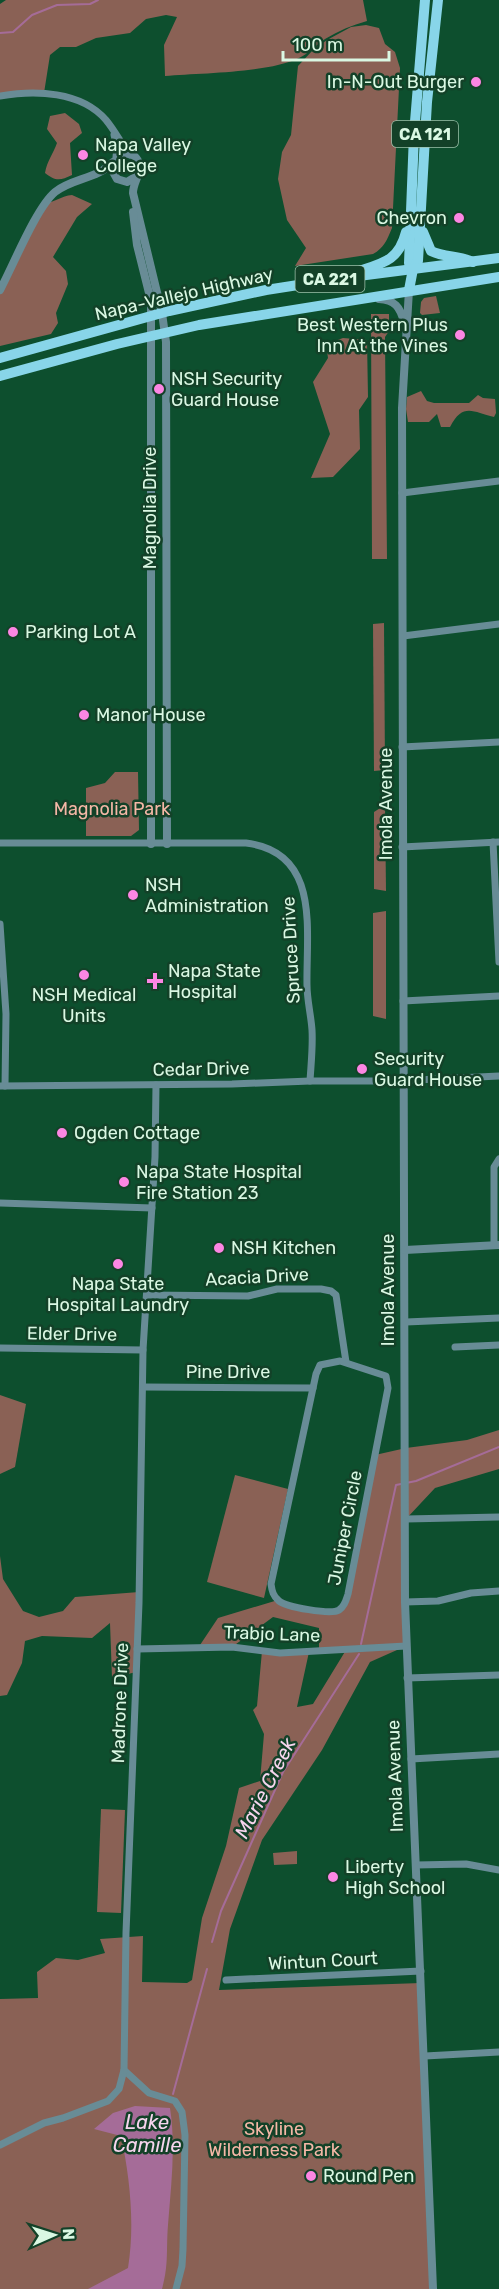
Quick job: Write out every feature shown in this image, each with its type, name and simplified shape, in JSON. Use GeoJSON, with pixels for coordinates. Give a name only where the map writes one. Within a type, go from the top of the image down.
{"type":"FeatureCollection","features":[{"type":"Feature","properties":{"kind":"main road","name":"CA 121"},"geometry":{"type":"LineString","coordinates":[[425,0],[426,53],[421,214],[424,236],[430,250],[445,256],[462,256],[474,262]]}},
{"type":"Feature","properties":{"kind":"main road","name":"CA 121"},"geometry":{"type":"LineString","coordinates":[[410,290],[413,269],[409,263],[412,184],[426,53],[438,0]]}},
{"type":"Feature","properties":{"kind":"main road"},"geometry":{"type":"LineString","coordinates":[[327,280],[376,266],[396,254],[402,246],[406,230],[412,184]]}},
{"type":"Feature","properties":{"kind":"main road"},"geometry":{"type":"LineString","coordinates":[[413,269],[418,261],[421,214]]}},
{"type":"Feature","properties":{"kind":"main road","name":"CA 221"},"geometry":{"type":"LineString","coordinates":[[413,269],[495,259]]}},
{"type":"Feature","properties":{"kind":"main road","name":"Napa-Vallejo Highway"},"geometry":{"type":"LineString","coordinates":[[0,358],[156,315],[266,290],[413,269]]}},
{"type":"Feature","properties":{"kind":"main road","name":"Napa-Vallejo Highway"},"geometry":{"type":"LineString","coordinates":[[0,376],[199,326],[352,299],[499,277]]}},
{"type":"Feature","properties":{"kind":"street"},"geometry":{"type":"LineString","coordinates":[[0,96],[34,93],[68,98],[94,110],[109,125],[130,155]]}},
{"type":"Feature","properties":{"kind":"street"},"geometry":{"type":"LineString","coordinates":[[109,125],[117,144],[115,160]]}},
{"type":"Feature","properties":{"kind":"street"},"geometry":{"type":"LineString","coordinates":[[0,290],[45,203],[61,188],[102,171],[123,154],[130,155]]}},
{"type":"Feature","properties":{"kind":"street","name":"Magnolia Drive"},"geometry":{"type":"LineString","coordinates":[[130,155],[139,164],[134,192],[156,315],[152,337],[151,377],[151,844]]}},
{"type":"Feature","properties":{"kind":"street","name":"Magnolia Drive"},"geometry":{"type":"LineString","coordinates":[[115,160],[112,170],[129,195],[137,245],[151,301],[165,334],[167,844]]}},
{"type":"Feature","properties":{"kind":"street"},"geometry":{"type":"LineString","coordinates":[[89,176],[111,176],[119,180],[131,181],[137,176]]}},
{"type":"Feature","properties":{"kind":"street","name":"Imola Avenue"},"geometry":{"type":"LineString","coordinates":[[410,290],[402,399],[405,1602],[433,2289]]}},
{"type":"Feature","properties":{"kind":"street"},"geometry":{"type":"LineString","coordinates":[[352,299],[383,299],[394,302],[400,308],[407,331]]}},
{"type":"Feature","properties":{"kind":"street"},"geometry":{"type":"LineString","coordinates":[[151,377],[166,377]]}},
{"type":"Feature","properties":{"kind":"street"},"geometry":{"type":"LineString","coordinates":[[402,493],[499,481]]}},
{"type":"Feature","properties":{"kind":"street"},"geometry":{"type":"LineString","coordinates":[[150,539],[167,539]]}},
{"type":"Feature","properties":{"kind":"street"},"geometry":{"type":"LineString","coordinates":[[151,558],[166,558]]}},
{"type":"Feature","properties":{"kind":"street"},"geometry":{"type":"LineString","coordinates":[[403,636],[499,624]]}},
{"type":"Feature","properties":{"kind":"street"},"geometry":{"type":"LineString","coordinates":[[402,747],[499,742]]}},
{"type":"Feature","properties":{"kind":"street"},"geometry":{"type":"LineString","coordinates":[[402,847],[496,842],[499,962]]}},
{"type":"Feature","properties":{"kind":"street","name":"Spruce Drive"},"geometry":{"type":"LineString","coordinates":[[0,843],[256,844],[284,856],[301,883],[308,920],[307,987],[312,1040],[310,1081]]}},
{"type":"Feature","properties":{"kind":"street"},"geometry":{"type":"LineString","coordinates":[[0,924],[6,1014],[3,1086]]}},
{"type":"Feature","properties":{"kind":"street"},"geometry":{"type":"LineString","coordinates":[[402,1001],[499,996]]}},
{"type":"Feature","properties":{"kind":"street","name":"Cedar Drive"},"geometry":{"type":"LineString","coordinates":[[3,1086],[403,1081],[499,1076]]}},
{"type":"Feature","properties":{"kind":"street","name":"Madrone Drive"},"geometry":{"type":"LineString","coordinates":[[124,2070],[126,1933],[144,1387],[143,1350],[155,1157],[156,1085]]}},
{"type":"Feature","properties":{"kind":"street"},"geometry":{"type":"LineString","coordinates":[[405,1250],[497,1245],[494,1167],[499,1159]]}},
{"type":"Feature","properties":{"kind":"street"},"geometry":{"type":"LineString","coordinates":[[0,1203],[152,1208]]}},
{"type":"Feature","properties":{"kind":"street","name":"Acacia Drive"},"geometry":{"type":"LineString","coordinates":[[147,1295],[248,1296],[277,1290],[321,1289],[331,1291],[336,1295],[346,1362]]}},
{"type":"Feature","properties":{"kind":"street"},"geometry":{"type":"LineString","coordinates":[[406,1322],[499,1318]]}},
{"type":"Feature","properties":{"kind":"street"},"geometry":{"type":"LineString","coordinates":[[455,1347],[499,1345]]}},
{"type":"Feature","properties":{"kind":"street","name":"Elder Drive"},"geometry":{"type":"LineString","coordinates":[[0,1348],[143,1350]]}},
{"type":"Feature","properties":{"kind":"street","name":"Juniper Circle"},"geometry":{"type":"LineString","coordinates":[[334,1361],[346,1362],[386,1376],[388,1388],[348,1594],[344,1606],[337,1612],[326,1612],[282,1604],[273,1593],[271,1584],[313,1388],[320,1365],[334,1361]]}},
{"type":"Feature","properties":{"kind":"street","name":"Pine Drive"},"geometry":{"type":"LineString","coordinates":[[144,1387],[313,1388]]}},
{"type":"Feature","properties":{"kind":"street"},"geometry":{"type":"LineString","coordinates":[[406,1519],[499,1516]]}},
{"type":"Feature","properties":{"kind":"street"},"geometry":{"type":"LineString","coordinates":[[405,1602],[438,1601],[471,1593],[499,1591]]}},
{"type":"Feature","properties":{"kind":"street","name":"Trabjo Lane"},"geometry":{"type":"LineString","coordinates":[[137,1649],[232,1647],[280,1653],[406,1646]]}},
{"type":"Feature","properties":{"kind":"street"},"geometry":{"type":"LineString","coordinates":[[407,1678],[499,1675]]}},
{"type":"Feature","properties":{"kind":"street"},"geometry":{"type":"LineString","coordinates":[[411,1759],[499,1754]]}},
{"type":"Feature","properties":{"kind":"street"},"geometry":{"type":"LineString","coordinates":[[416,1865],[466,1864],[499,1870]]}},
{"type":"Feature","properties":{"kind":"street","name":"Wintun Court"},"geometry":{"type":"LineString","coordinates":[[226,1980],[421,1971]]}},
{"type":"Feature","properties":{"kind":"street"},"geometry":{"type":"LineString","coordinates":[[425,2056],[499,2052]]}},
{"type":"Feature","properties":{"kind":"street"},"geometry":{"type":"LineString","coordinates":[[0,2145],[44,2123],[108,2101],[119,2089],[124,2070],[149,2093],[175,2101],[182,2112],[184,2135],[183,2249],[182,2266],[176,2289]]}},
{"type":"Feature","properties":{"kind":"green space"},"geometry":{"type":"Polygon","coordinates":[[[6,0],[363,0],[367,21],[335,33],[302,56],[286,63],[215,73],[165,76],[164,45],[177,17],[166,15],[146,19],[130,33],[96,38],[76,47],[60,47],[50,55],[44,93],[0,96],[0,4],[6,0]]]}},
{"type":"Feature","properties":{"kind":"green space"},"geometry":{"type":"Polygon","coordinates":[[[366,25],[379,28],[385,44],[395,52],[400,68],[392,228],[383,246],[373,254],[295,266],[306,248],[287,220],[278,179],[282,152],[291,135],[298,66],[313,50],[327,40],[351,27],[366,25]]]}},
{"type":"Feature","properties":{"kind":"green space"},"geometry":{"type":"Polygon","coordinates":[[[65,113],[79,124],[82,133],[70,143],[72,175],[58,179],[45,173],[57,143],[47,129],[50,116],[65,113]]]}},
{"type":"Feature","properties":{"kind":"green space"},"geometry":{"type":"Polygon","coordinates":[[[72,195],[92,204],[77,217],[53,257],[66,271],[68,284],[56,313],[58,323],[51,334],[0,346],[0,290],[45,203],[72,195]]]}},
{"type":"Feature","properties":{"kind":"green space"},"geometry":{"type":"Polygon","coordinates":[[[436,296],[440,313],[422,315],[420,313],[421,302],[424,298],[436,296]]]}},
{"type":"Feature","properties":{"kind":"green space"},"geometry":{"type":"Polygon","coordinates":[[[371,314],[389,314],[389,331],[385,337],[387,559],[372,559],[371,314]]]}},
{"type":"Feature","properties":{"kind":"green space"},"geometry":{"type":"Polygon","coordinates":[[[343,338],[367,340],[368,397],[359,410],[360,449],[333,477],[311,478],[330,434],[313,382],[328,358],[326,344],[343,338]]]}},
{"type":"Feature","properties":{"kind":"green space"},"geometry":{"type":"Polygon","coordinates":[[[421,391],[427,401],[434,403],[469,403],[478,395],[495,399],[496,413],[494,417],[474,411],[464,412],[459,414],[450,427],[441,427],[437,414],[429,422],[408,422],[407,397],[421,391]]]}},
{"type":"Feature","properties":{"kind":"green space"},"geometry":{"type":"Polygon","coordinates":[[[384,623],[385,770],[374,771],[373,624],[384,623]]]}},
{"type":"Feature","properties":{"kind":"green space","name":"Magnolia Park"},"geometry":{"type":"Polygon","coordinates":[[[115,772],[138,772],[139,830],[131,836],[86,836],[86,788],[105,783],[115,772]]]}},
{"type":"Feature","properties":{"kind":"green space"},"geometry":{"type":"Polygon","coordinates":[[[385,805],[386,891],[374,889],[374,812],[385,805]]]}},
{"type":"Feature","properties":{"kind":"green space"},"geometry":{"type":"Polygon","coordinates":[[[386,911],[386,1019],[373,1016],[373,913],[386,911]]]}},
{"type":"Feature","properties":{"kind":"green space"},"geometry":{"type":"Polygon","coordinates":[[[0,1395],[26,1404],[15,1467],[0,1474],[0,1395]]]}},
{"type":"Feature","properties":{"kind":"green space","name":"Skyline Wilderness Park"},"geometry":{"type":"Polygon","coordinates":[[[499,1430],[499,1469],[435,1488],[406,1519],[406,1646],[370,1662],[322,1750],[262,1840],[230,1929],[219,1990],[421,1983],[433,2289],[0,2289],[0,1999],[38,1998],[37,1972],[56,1958],[78,1960],[105,1953],[100,1939],[143,1936],[142,1982],[187,1983],[192,1980],[202,1918],[226,1846],[239,1788],[260,1781],[264,1734],[253,1710],[257,1706],[262,1651],[309,1652],[297,1707],[313,1704],[346,1650],[319,1651],[319,1628],[273,1617],[232,1647],[198,1648],[218,1618],[278,1600],[326,1612],[344,1606],[375,1455],[406,1448],[467,1440],[499,1430]]]}},
{"type":"Feature","properties":{"kind":"green space"},"geometry":{"type":"Polygon","coordinates":[[[235,1475],[288,1489],[264,1598],[207,1582],[235,1475]]]}},
{"type":"Feature","properties":{"kind":"green space"},"geometry":{"type":"Polygon","coordinates":[[[0,1556],[3,1579],[23,1611],[39,1617],[63,1611],[75,1597],[139,1592],[136,1672],[112,1678],[110,1623],[92,1638],[42,1636],[25,1641],[22,1663],[7,1695],[0,1696],[0,1556]]]}},
{"type":"Feature","properties":{"kind":"green space"},"geometry":{"type":"Polygon","coordinates":[[[101,1809],[125,1810],[121,1913],[97,1912],[101,1809]]]}},
{"type":"Feature","properties":{"kind":"green space"},"geometry":{"type":"Polygon","coordinates":[[[297,1851],[297,1864],[274,1865],[273,1853],[297,1851]]]}},
{"type":"Feature","properties":{"kind":"water","name":"Lake Camille"},"geometry":{"type":"Polygon","coordinates":[[[135,2106],[170,2108],[173,2137],[172,2166],[166,2264],[162,2289],[88,2289],[128,2268],[131,2235],[129,2185],[121,2136],[94,2129],[113,2113],[135,2106]]]}},
{"type":"Feature","properties":{"kind":"waterway"},"geometry":{"type":"LineString","coordinates":[[0,33],[13,32],[32,15],[57,5],[90,4],[98,0]]}},
{"type":"Feature","properties":{"kind":"waterway","name":"Marie Creek"},"geometry":{"type":"LineString","coordinates":[[361,1644],[396,1485],[416,1481],[499,1447]]}},
{"type":"Feature","properties":{"kind":"waterway","name":"Marie Creek"},"geometry":{"type":"LineString","coordinates":[[212,1942],[221,1911],[283,1772],[359,1654]]}},
{"type":"Feature","properties":{"kind":"waterway","name":"Marie Creek"},"geometry":{"type":"LineString","coordinates":[[173,2094],[207,1969]]}},
{"type":"Feature","properties":{"kind":"place","name":"In-N-Out Burger"},"geometry":{"type":"Point","coordinates":[476,82]}},
{"type":"Feature","properties":{"kind":"place","name":"Napa Valley College"},"geometry":{"type":"Point","coordinates":[83,155]}},
{"type":"Feature","properties":{"kind":"place","name":"Chevron"},"geometry":{"type":"Point","coordinates":[459,218]}},
{"type":"Feature","properties":{"kind":"place","name":"Best Western Plus Inn At the Vines"},"geometry":{"type":"Point","coordinates":[460,335]}},
{"type":"Feature","properties":{"kind":"place","name":"NSH Security Guard House"},"geometry":{"type":"Point","coordinates":[159,389]}},
{"type":"Feature","properties":{"kind":"place","name":"Parking Lot A"},"geometry":{"type":"Point","coordinates":[13,632]}},
{"type":"Feature","properties":{"kind":"place","name":"Manor House"},"geometry":{"type":"Point","coordinates":[84,715]}},
{"type":"Feature","properties":{"kind":"place","name":"NSH Administration"},"geometry":{"type":"Point","coordinates":[133,895]}},
{"type":"Feature","properties":{"kind":"place","name":"NSH Medical Units"},"geometry":{"type":"Point","coordinates":[84,975]}},
{"type":"Feature","properties":{"kind":"place","name":"Napa State Hospital"},"geometry":{"type":"Point","coordinates":[155,981]}},
{"type":"Feature","properties":{"kind":"place","name":"Security Guard House"},"geometry":{"type":"Point","coordinates":[362,1069]}},
{"type":"Feature","properties":{"kind":"place","name":"Ogden Cottage"},"geometry":{"type":"Point","coordinates":[62,1133]}},
{"type":"Feature","properties":{"kind":"place","name":"Napa State Hospital Fire Station 23"},"geometry":{"type":"Point","coordinates":[124,1182]}},
{"type":"Feature","properties":{"kind":"place","name":"NSH Kitchen"},"geometry":{"type":"Point","coordinates":[219,1248]}},
{"type":"Feature","properties":{"kind":"place","name":"Napa State Hospital Laundry"},"geometry":{"type":"Point","coordinates":[118,1264]}},
{"type":"Feature","properties":{"kind":"place","name":"Liberty High School"},"geometry":{"type":"Point","coordinates":[333,1877]}},
{"type":"Feature","properties":{"kind":"place","name":"Round Pen"},"geometry":{"type":"Point","coordinates":[311,2176]}}]}
